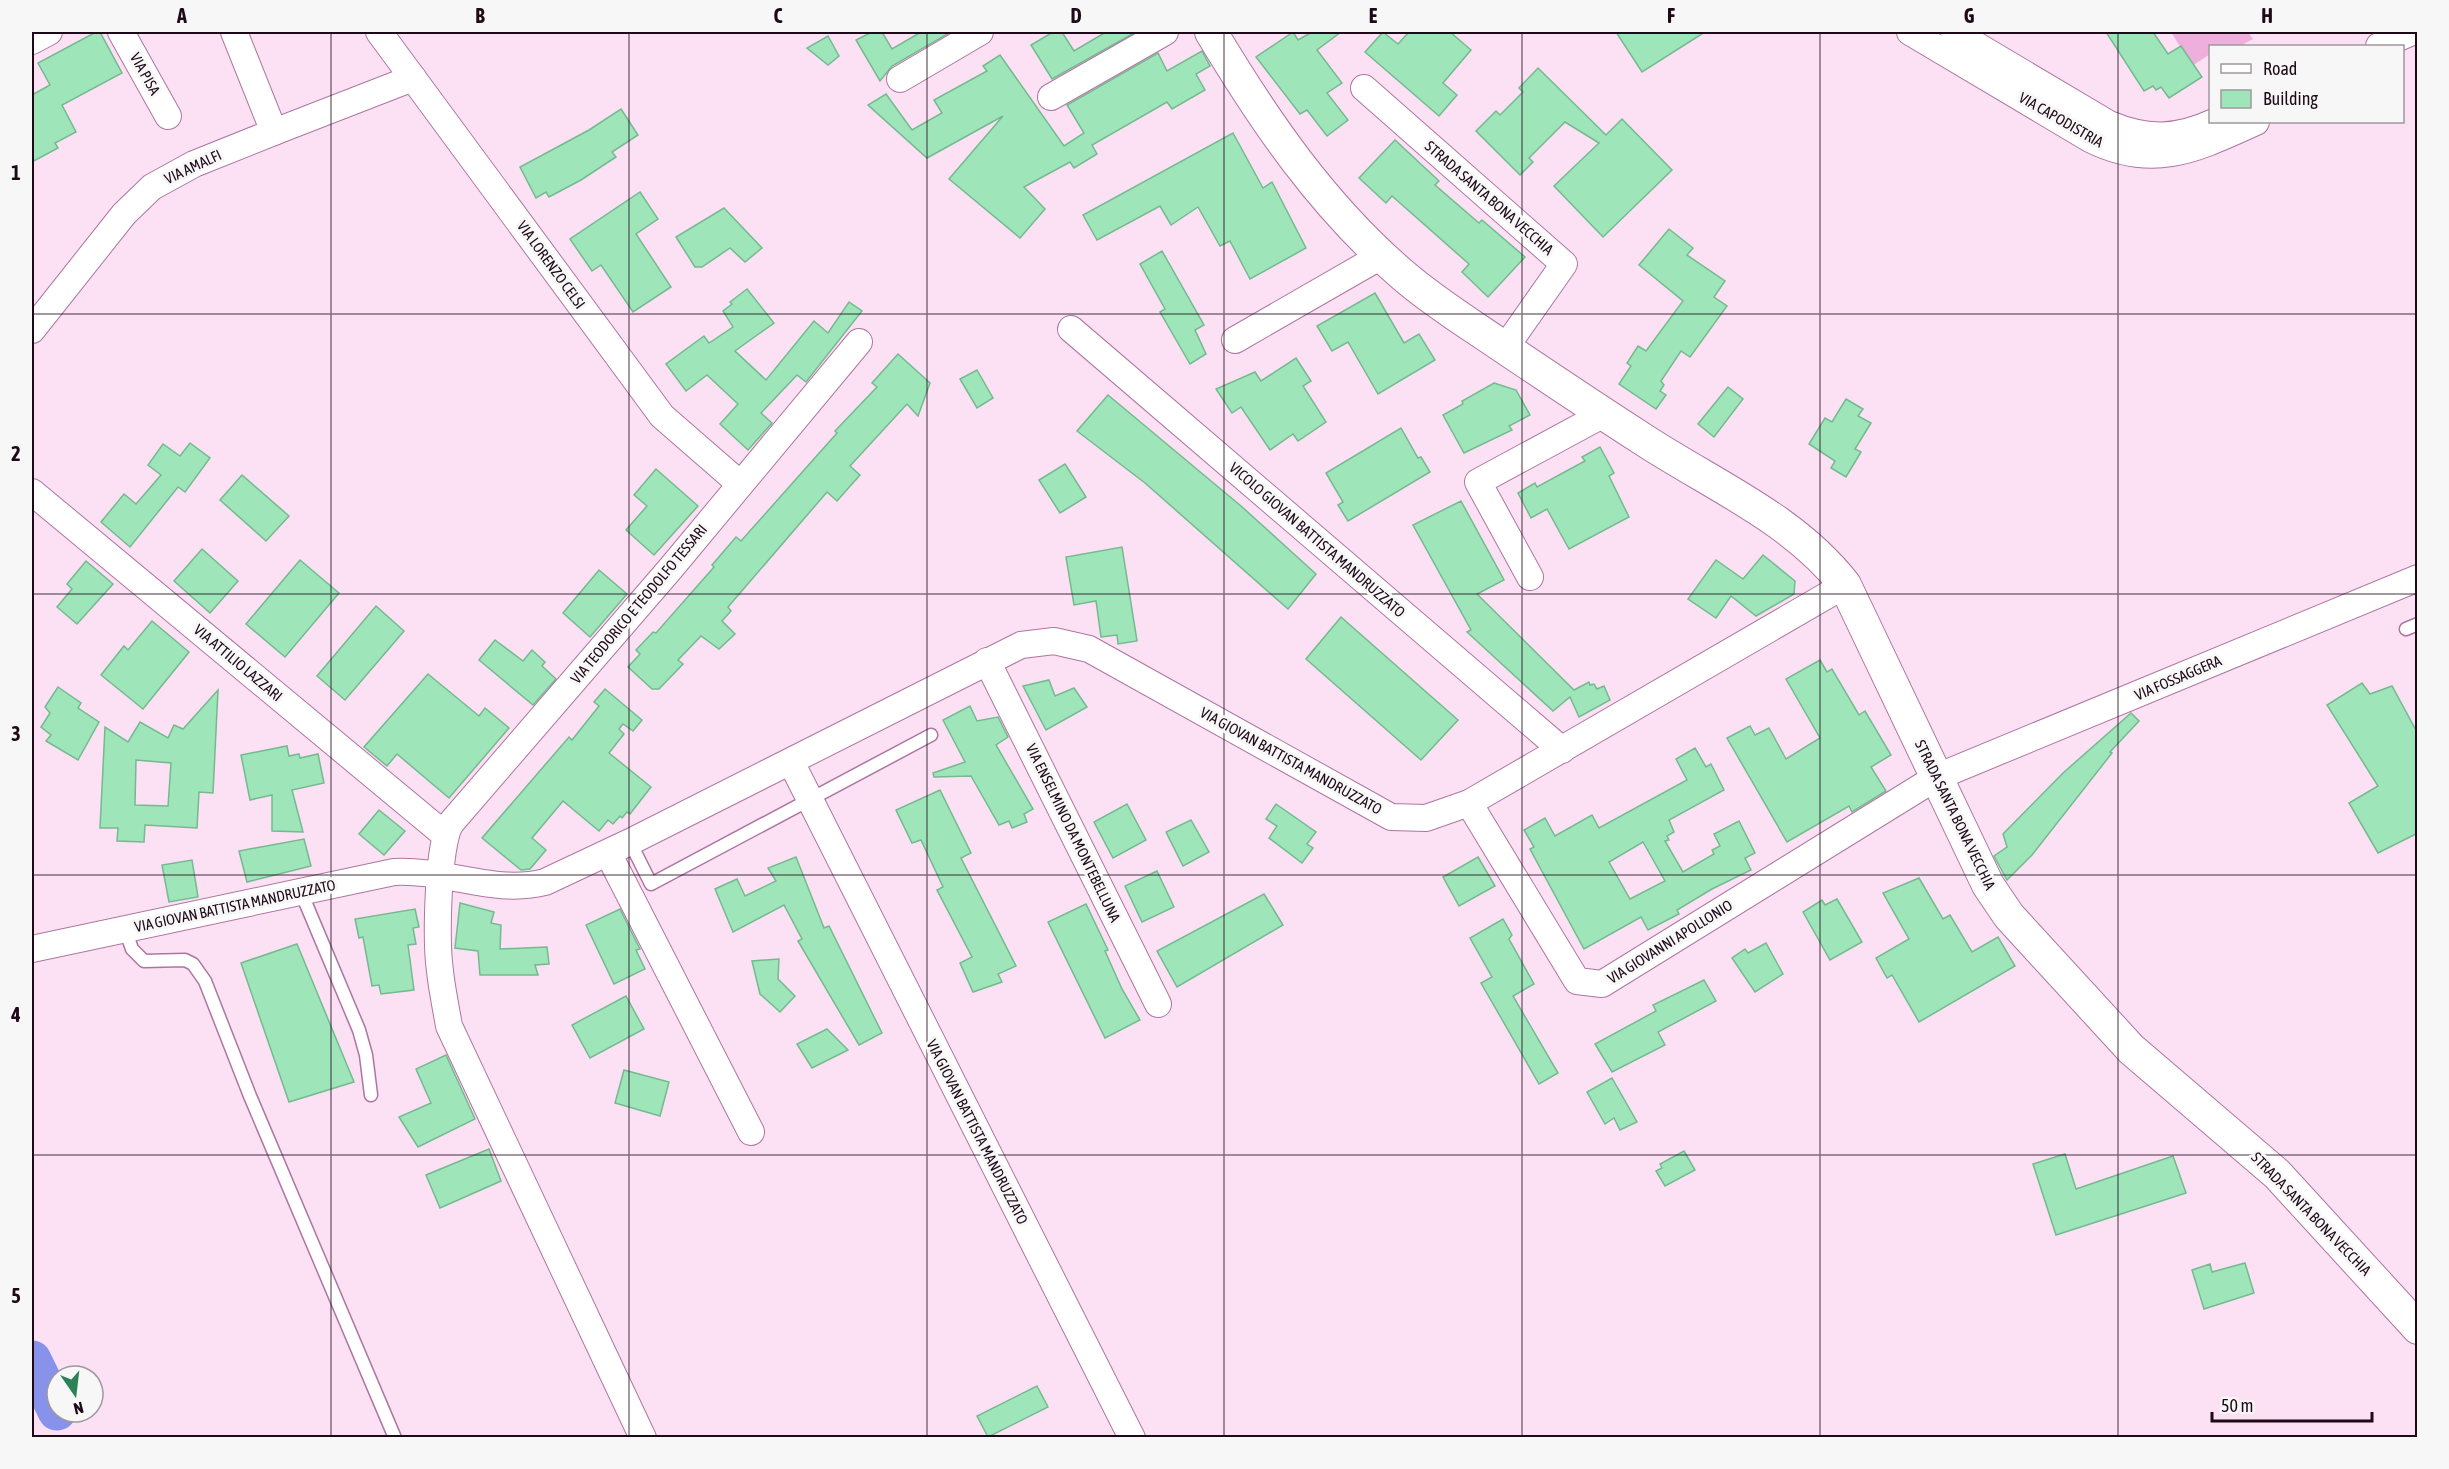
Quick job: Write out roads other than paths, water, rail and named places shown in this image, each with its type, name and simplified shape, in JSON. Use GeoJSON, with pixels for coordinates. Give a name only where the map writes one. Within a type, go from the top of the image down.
{"type":"FeatureCollection","features":[{"type":"Feature","properties":{"kind":"street"},"geometry":{"type":"LineString","coordinates":[[32,41],[49,32]]}},
{"type":"Feature","properties":{"kind":"street","name":"VIA PISA"},"geometry":{"type":"LineString","coordinates":[[121,32],[168,116]]}},
{"type":"Feature","properties":{"kind":"street"},"geometry":{"type":"LineString","coordinates":[[234,32],[274,132]]}},
{"type":"Feature","properties":{"kind":"street","name":"VIA LORENZO CELSI"},"geometry":{"type":"LineString","coordinates":[[379,32],[663,416],[739,483]]}},
{"type":"Feature","properties":{"kind":"street"},"geometry":{"type":"LineString","coordinates":[[900,78],[980,32]]}},
{"type":"Feature","properties":{"kind":"street"},"geometry":{"type":"LineString","coordinates":[[1051,98],[1165,32]]}},
{"type":"Feature","properties":{"kind":"street","name":"STRADA SANTA BONA VECCHIA"},"geometry":{"type":"LineString","coordinates":[[1211,32],[1246,91],[1292,158],[1331,205],[1381,256],[1446,308],[1604,414],[1794,533],[1825,561],[1845,585],[1988,885],[2009,916],[2132,1049],[2277,1174],[2418,1328]]}},
{"type":"Feature","properties":{"kind":"street","name":"VIA CAPODISTRIA"},"geometry":{"type":"LineString","coordinates":[[1910,32],[2090,139],[2118,151],[2155,156],[2190,151],[2254,123]]}},
{"type":"Feature","properties":{"kind":"street","name":"VIA CAPODISTRIA"},"geometry":{"type":"LineString","coordinates":[[1954,32],[2109,124],[2128,132],[2168,137],[2186,134],[2213,123]]}},
{"type":"Feature","properties":{"kind":"street"},"geometry":{"type":"LineString","coordinates":[[2381,45],[2412,32]]}},
{"type":"Feature","properties":{"kind":"street"},"geometry":{"type":"LineString","coordinates":[[2404,55],[2418,48]]}},
{"type":"Feature","properties":{"kind":"street","name":"VIA AMALFI"},"geometry":{"type":"LineString","coordinates":[[32,330],[124,214],[152,187],[194,164],[413,78]]}},
{"type":"Feature","properties":{"kind":"street","name":"STRADA SANTA BONA VECCHIA"},"geometry":{"type":"LineString","coordinates":[[1364,88],[1564,264],[1505,348]]}},
{"type":"Feature","properties":{"kind":"street"},"geometry":{"type":"LineString","coordinates":[[1235,340],[1381,256]]}},
{"type":"Feature","properties":{"kind":"street","name":"VICOLO GIOVAN BATTISTA MANDRUZZATO"},"geometry":{"type":"LineString","coordinates":[[1071,329],[1562,750]]}},
{"type":"Feature","properties":{"kind":"street","name":"VIA TEODORICO E TEODOLFO TESSARI"},"geometry":{"type":"LineString","coordinates":[[440,875],[445,835],[451,823],[671,568],[739,483],[860,342]]}},
{"type":"Feature","properties":{"kind":"street"},"geometry":{"type":"LineString","coordinates":[[1530,577],[1478,482],[1604,414]]}},
{"type":"Feature","properties":{"kind":"street","name":"VIA ATTILIO LAZZARI"},"geometry":{"type":"LineString","coordinates":[[32,492],[445,835]]}},
{"type":"Feature","properties":{"kind":"street","name":"VIA FOSSAGGERA"},"geometry":{"type":"LineString","coordinates":[[1937,777],[2418,578]]}},
{"type":"Feature","properties":{"kind":"street","name":"VIA GIOVAN BATTISTA MANDRUZZATO"},"geometry":{"type":"LineString","coordinates":[[32,949],[394,872],[440,875],[517,888],[545,882],[619,848],[791,762],[987,661],[1021,645],[1054,641],[1089,649],[1391,817],[1426,818],[1469,802],[1845,585]]}},
{"type":"Feature","properties":{"kind":"street","name":"VIA ENSELMINO DA MONTEBELLUNA"},"geometry":{"type":"LineString","coordinates":[[987,661],[1158,1004]]}},
{"type":"Feature","properties":{"kind":"street","name":"VIA GIOVAN BATTISTA MANDRUZZATO"},"geometry":{"type":"LineString","coordinates":[[791,762],[1132,1437]]}},
{"type":"Feature","properties":{"kind":"street","name":"VIA GIOVANNI APOLLONIO"},"geometry":{"type":"LineString","coordinates":[[1469,802],[1577,981],[1602,984],[1937,777]]}},
{"type":"Feature","properties":{"kind":"street"},"geometry":{"type":"LineString","coordinates":[[619,848],[751,1132]]}},
{"type":"Feature","properties":{"kind":"street"},"geometry":{"type":"LineString","coordinates":[[440,875],[439,969],[449,1026],[643,1437]]}},
{"type":"Feature","properties":{"kind":"lane"},"geometry":{"type":"LineString","coordinates":[[619,848],[651,884],[931,735]]}},
{"type":"Feature","properties":{"kind":"lane"},"geometry":{"type":"LineString","coordinates":[[301,892],[359,1030],[366,1055],[371,1095]]}},
{"type":"Feature","properties":{"kind":"lane"},"geometry":{"type":"LineString","coordinates":[[125,929],[132,949],[144,961],[185,960],[193,964],[205,981],[250,1096],[395,1437]]}},
{"type":"Feature","properties":{"kind":"waterway"},"geometry":{"type":"LineString","coordinates":[[32,1360],[45,1387]]}}]}
